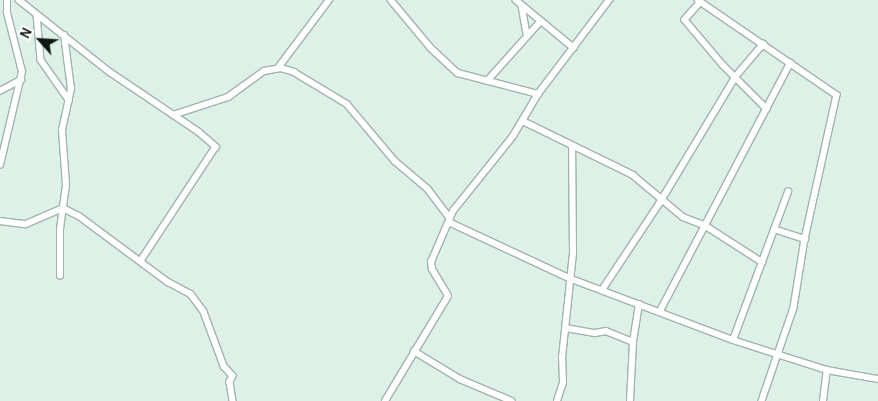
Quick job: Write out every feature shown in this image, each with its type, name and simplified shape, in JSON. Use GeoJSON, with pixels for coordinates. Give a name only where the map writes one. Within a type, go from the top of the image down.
{"type":"FeatureCollection","features":[{"type":"Feature","properties":{"kind":"street"},"geometry":{"type":"LineString","coordinates":[[0,165],[20,80],[21,61],[9,21],[7,0]]}},
{"type":"Feature","properties":{"kind":"street"},"geometry":{"type":"LineString","coordinates":[[19,0],[117,77],[207,137],[216,147],[141,261]]}},
{"type":"Feature","properties":{"kind":"street"},"geometry":{"type":"LineString","coordinates":[[278,68],[329,0]]}},
{"type":"Feature","properties":{"kind":"street"},"geometry":{"type":"LineString","coordinates":[[391,0],[452,69],[487,81],[538,94]]}},
{"type":"Feature","properties":{"kind":"street"},"geometry":{"type":"LineString","coordinates":[[385,401],[414,351],[438,318],[448,296],[432,269],[431,262],[449,220],[523,122],[538,94],[609,0]]}},
{"type":"Feature","properties":{"kind":"street"},"geometry":{"type":"LineString","coordinates":[[762,401],[794,308],[805,239],[837,95],[700,1],[685,20],[767,109]]}},
{"type":"Feature","properties":{"kind":"street"},"geometry":{"type":"LineString","coordinates":[[519,2],[527,33]]}},
{"type":"Feature","properties":{"kind":"street"},"geometry":{"type":"LineString","coordinates":[[519,2],[540,22],[574,48]]}},
{"type":"Feature","properties":{"kind":"street"},"geometry":{"type":"LineString","coordinates":[[37,15],[41,60],[69,100]]}},
{"type":"Feature","properties":{"kind":"street"},"geometry":{"type":"LineString","coordinates":[[487,81],[527,33],[540,22]]}},
{"type":"Feature","properties":{"kind":"street"},"geometry":{"type":"LineString","coordinates":[[60,276],[66,185],[62,130],[69,100],[70,79],[64,35]]}},
{"type":"Feature","properties":{"kind":"street"},"geometry":{"type":"LineString","coordinates":[[602,290],[662,198],[736,76],[763,44]]}},
{"type":"Feature","properties":{"kind":"street"},"geometry":{"type":"LineString","coordinates":[[660,311],[790,62]]}},
{"type":"Feature","properties":{"kind":"street"},"geometry":{"type":"LineString","coordinates":[[172,115],[194,107],[210,106],[246,87],[264,71],[278,68],[302,75],[347,104],[396,161],[428,188],[449,220],[569,278],[733,340],[827,370],[878,379]]}},
{"type":"Feature","properties":{"kind":"street"},"geometry":{"type":"LineString","coordinates":[[0,91],[20,80]]}},
{"type":"Feature","properties":{"kind":"street"},"geometry":{"type":"LineString","coordinates":[[523,122],[633,175],[683,217],[706,226],[762,262]]}},
{"type":"Feature","properties":{"kind":"street"},"geometry":{"type":"LineString","coordinates":[[557,401],[563,383],[569,278],[574,235],[572,147]]}},
{"type":"Feature","properties":{"kind":"street"},"geometry":{"type":"LineString","coordinates":[[733,340],[788,192]]}},
{"type":"Feature","properties":{"kind":"street"},"geometry":{"type":"LineString","coordinates":[[0,221],[26,224],[63,208]]}},
{"type":"Feature","properties":{"kind":"street"},"geometry":{"type":"LineString","coordinates":[[63,208],[191,294],[199,305],[224,366],[233,376],[230,382],[233,401]]}},
{"type":"Feature","properties":{"kind":"street"},"geometry":{"type":"LineString","coordinates":[[774,229],[805,239]]}},
{"type":"Feature","properties":{"kind":"street"},"geometry":{"type":"LineString","coordinates":[[630,401],[633,342],[639,304]]}},
{"type":"Feature","properties":{"kind":"street"},"geometry":{"type":"LineString","coordinates":[[566,328],[595,333],[606,331],[633,342]]}},
{"type":"Feature","properties":{"kind":"street"},"geometry":{"type":"LineString","coordinates":[[414,351],[460,379],[512,401]]}},
{"type":"Feature","properties":{"kind":"street"},"geometry":{"type":"LineString","coordinates":[[822,401],[827,370]]}}]}
